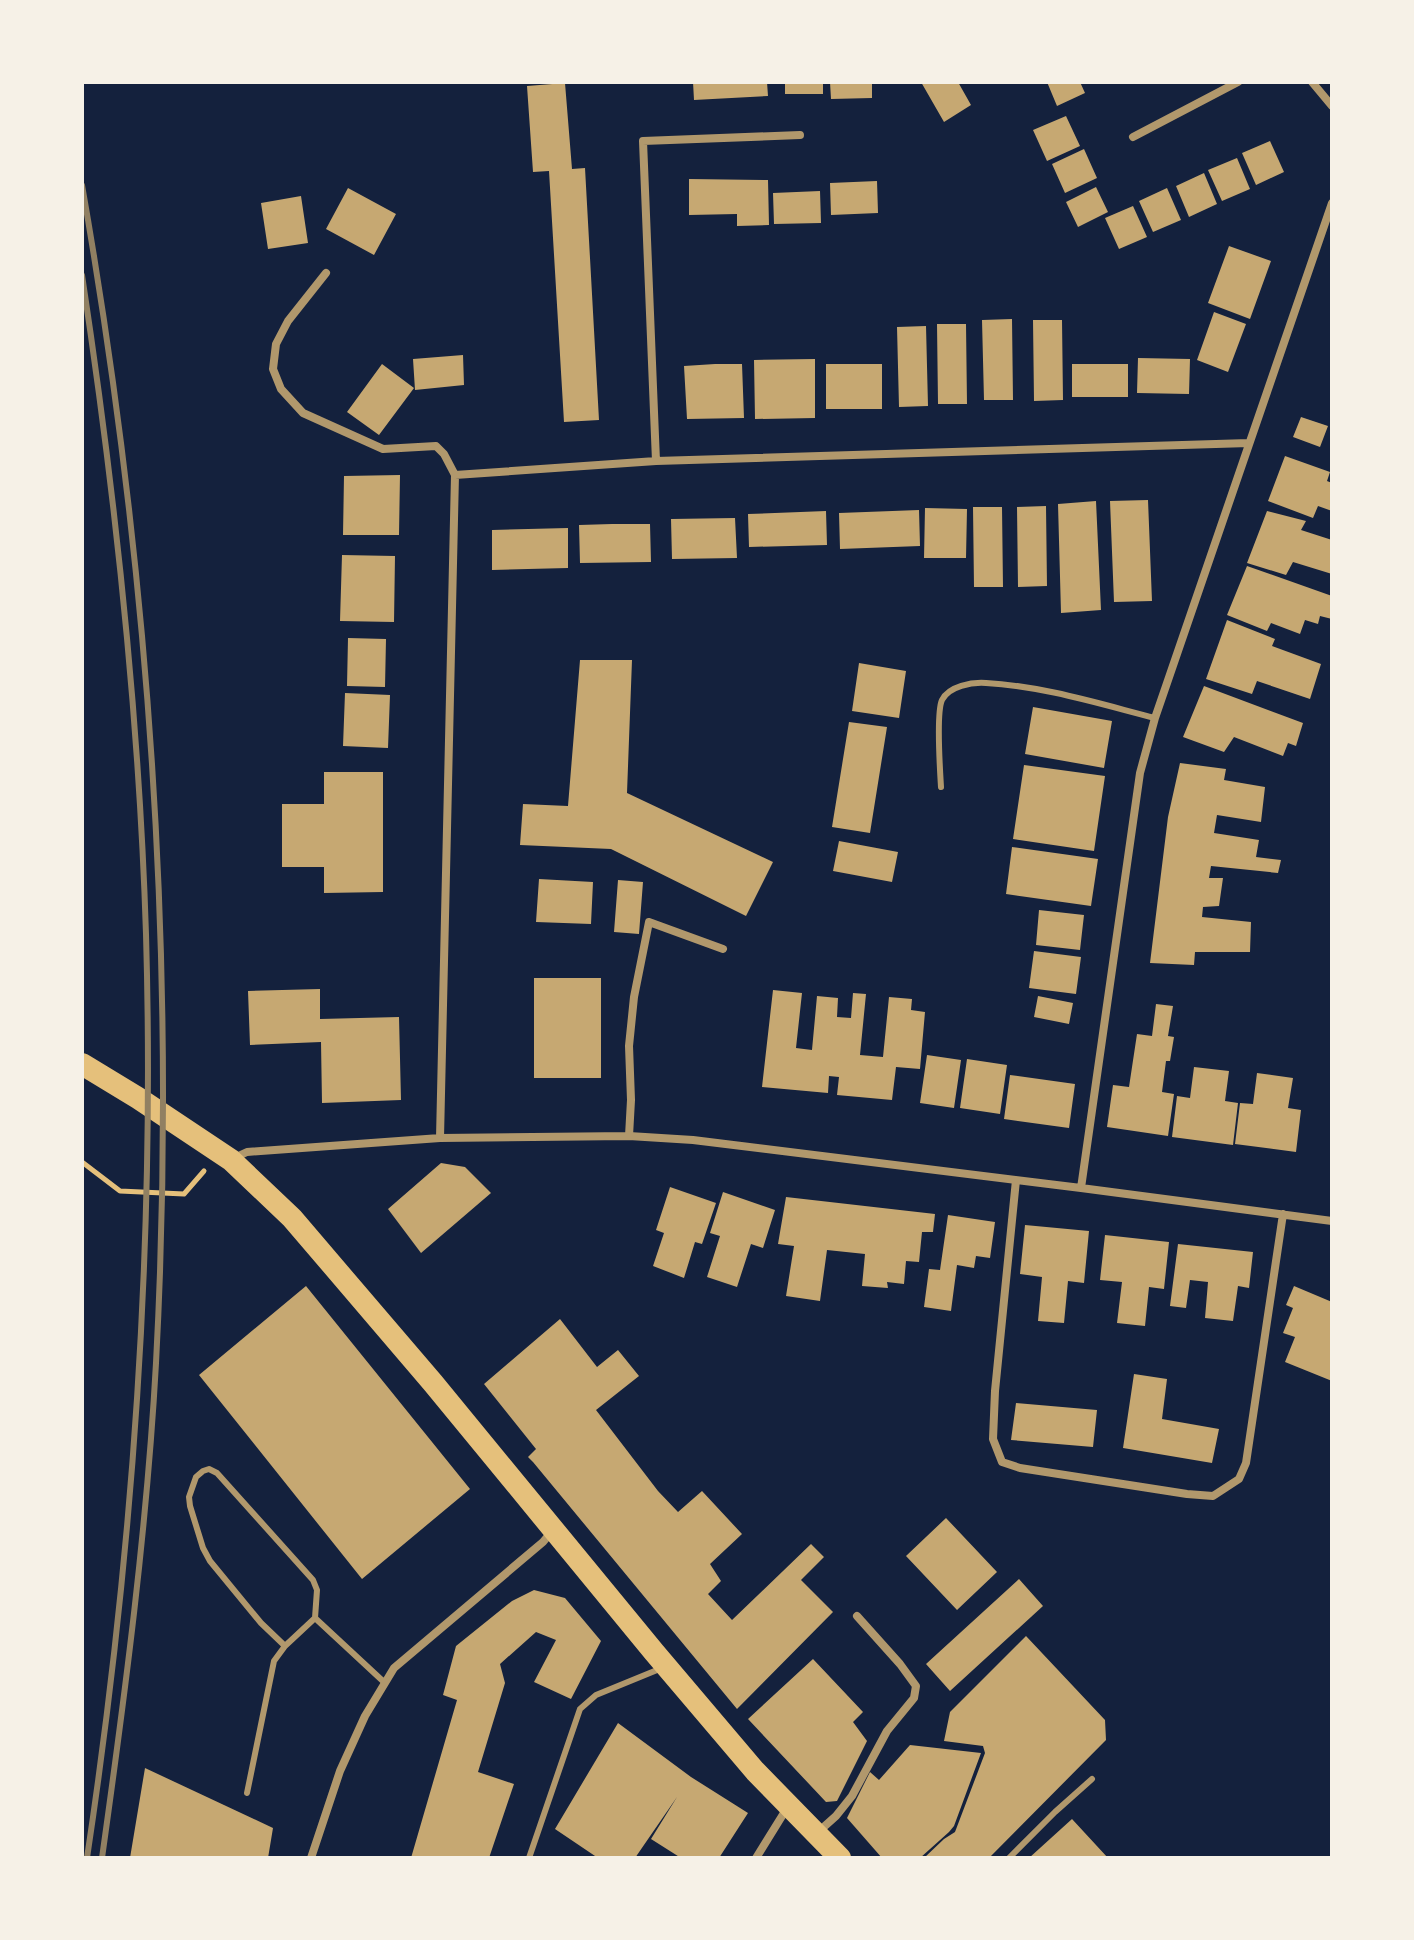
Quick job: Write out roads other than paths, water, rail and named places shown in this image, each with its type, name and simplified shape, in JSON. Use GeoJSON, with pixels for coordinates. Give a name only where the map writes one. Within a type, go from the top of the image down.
{"type":"FeatureCollection","features":[{"type":"Feature","properties":{"kind":"highway"},"geometry":{"type":"LineString","coordinates":[[82,1064],[207,1142],[231,1160],[292,1218],[665,1666],[788,1807],[840,1858]]}},
{"type":"Feature","properties":{"kind":"street"},"geometry":{"type":"LineString","coordinates":[[1133,137],[1238,82]]}},
{"type":"Feature","properties":{"kind":"street"},"geometry":{"type":"LineString","coordinates":[[1312,82],[1332,106]]}},
{"type":"Feature","properties":{"kind":"street"},"geometry":{"type":"LineString","coordinates":[[656,461],[643,141],[800,135]]}},
{"type":"Feature","properties":{"kind":"street"},"geometry":{"type":"LineString","coordinates":[[1081,1188],[1140,773],[1155,718],[1332,203]]}},
{"type":"Feature","properties":{"kind":"street"},"geometry":{"type":"LineString","coordinates":[[326,273],[288,321],[276,344],[273,369],[281,389],[303,413],[383,449],[436,446],[455,475],[440,1138]]}},
{"type":"Feature","properties":{"kind":"street"},"geometry":{"type":"LineString","coordinates":[[455,475],[656,461],[1249,443]]}},
{"type":"Feature","properties":{"kind":"street"},"geometry":{"type":"LineString","coordinates":[[629,1136],[629,1046],[634,997],[649,922],[723,949]]}},
{"type":"Feature","properties":{"kind":"street"},"geometry":{"type":"LineString","coordinates":[[231,1160],[247,1152],[440,1138],[629,1136],[764,1147],[1332,1221]]}},
{"type":"Feature","properties":{"kind":"street"},"geometry":{"type":"LineString","coordinates":[[1016,1180],[995,1391],[993,1439],[1002,1462],[1020,1468],[1187,1494],[1213,1496],[1239,1479],[1246,1463],[1283,1214]]}},
{"type":"Feature","properties":{"kind":"street"},"geometry":{"type":"LineString","coordinates":[[311,1858],[340,1771],[365,1716],[394,1668],[554,1530]]}},
{"type":"Feature","properties":{"kind":"street"},"geometry":{"type":"LineString","coordinates":[[816,1834],[852,1796],[887,1731],[914,1698],[916,1686],[857,1616]]}},
{"type":"Feature","properties":{"kind":"street"},"geometry":{"type":"LineString","coordinates":[[756,1858],[788,1807]]}},
{"type":"Feature","properties":{"kind":"lane"},"geometry":{"type":"LineString","coordinates":[[941,787],[939,714],[942,700],[952,689],[983,683],[1053,693],[1155,718]]}},
{"type":"Feature","properties":{"kind":"lane"},"geometry":{"type":"LineString","coordinates":[[247,1793],[274,1661],[315,1618],[317,1590],[313,1580],[217,1473],[209,1469],[203,1471],[196,1477],[189,1497],[203,1548],[210,1561],[261,1623],[285,1646]]}},
{"type":"Feature","properties":{"kind":"lane"},"geometry":{"type":"LineString","coordinates":[[315,1618],[385,1683]]}},
{"type":"Feature","properties":{"kind":"lane"},"geometry":{"type":"LineString","coordinates":[[529,1858],[580,1709],[596,1695],[665,1666]]}},
{"type":"Feature","properties":{"kind":"lane"},"geometry":{"type":"LineString","coordinates":[[1009,1858],[1092,1779]]}},
{"type":"Feature","properties":{"kind":"railway"},"geometry":{"type":"LineString","coordinates":[[82,185],[106,331],[141,624],[160,919],[163,1067],[162,1215],[152,1425],[134,1611],[102,1858]]}},
{"type":"Feature","properties":{"kind":"railway"},"geometry":{"type":"LineString","coordinates":[[82,275],[124,603],[143,851],[148,1050],[147,1166],[137,1398],[117,1628],[87,1858]]}}]}
